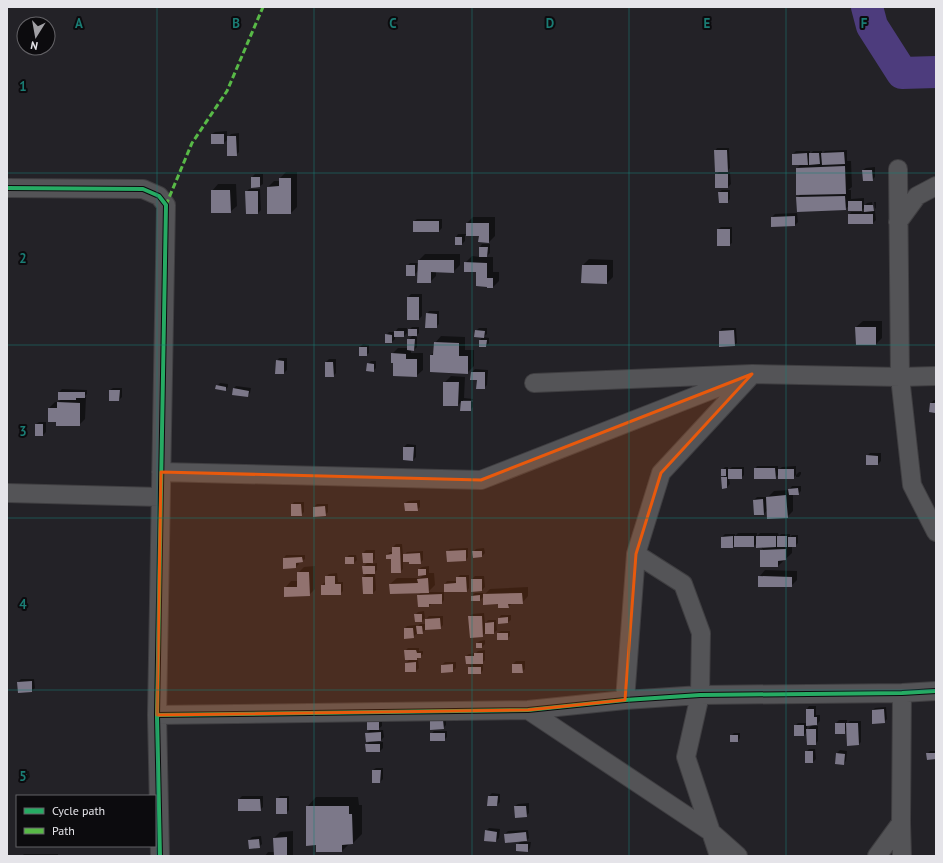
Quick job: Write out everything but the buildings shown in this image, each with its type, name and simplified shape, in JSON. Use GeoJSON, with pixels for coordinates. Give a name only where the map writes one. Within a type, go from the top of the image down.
{"type":"FeatureCollection","features":[{"type":"Feature","properties":{"kind":"street"},"geometry":{"type":"LineString","coordinates":[[898,169],[900,376],[912,485],[936,532]]}},
{"type":"Feature","properties":{"kind":"street"},"geometry":{"type":"LineString","coordinates":[[898,222],[916,196],[936,186]]}},
{"type":"Feature","properties":{"kind":"street"},"geometry":{"type":"LineString","coordinates":[[7,188],[143,189],[159,196],[166,205],[157,715],[160,856]]}},
{"type":"Feature","properties":{"kind":"street"},"geometry":{"type":"LineString","coordinates":[[161,472],[481,480],[752,374]]}},
{"type":"Feature","properties":{"kind":"street"},"geometry":{"type":"LineString","coordinates":[[625,700],[636,554],[661,474],[752,374]]}},
{"type":"Feature","properties":{"kind":"street"},"geometry":{"type":"LineString","coordinates":[[534,383],[752,374],[936,376]]}},
{"type":"Feature","properties":{"kind":"street"},"geometry":{"type":"LineString","coordinates":[[7,493],[160,497]]}},
{"type":"Feature","properties":{"kind":"street"},"geometry":{"type":"LineString","coordinates":[[636,554],[683,584],[701,633],[700,695],[686,757],[719,856]]}},
{"type":"Feature","properties":{"kind":"street"},"geometry":{"type":"LineString","coordinates":[[157,715],[528,710],[625,700],[700,695],[902,693],[936,691]]}},
{"type":"Feature","properties":{"kind":"street"},"geometry":{"type":"LineString","coordinates":[[902,693],[902,856]]}},
{"type":"Feature","properties":{"kind":"street"},"geometry":{"type":"LineString","coordinates":[[528,710],[711,832],[738,856]]}},
{"type":"Feature","properties":{"kind":"street"},"geometry":{"type":"LineString","coordinates":[[877,856],[902,824]]}},
{"type":"Feature","properties":{"kind":"highlighted area"},"geometry":{"type":"Polygon","coordinates":[[[752,374],[661,473],[636,554],[625,700],[528,710],[157,715],[161,472],[481,480],[752,374]]]}},
{"type":"Feature","properties":{"kind":"waterway"},"geometry":{"type":"LineString","coordinates":[[867,7],[872,26],[902,73],[936,72]]}},
{"type":"Feature","properties":{"kind":"marked path"},"geometry":{"type":"LineString","coordinates":[[166,205],[192,143],[227,91],[263,7]]}},
{"type":"Feature","properties":{"kind":"cycle path"},"geometry":{"type":"LineString","coordinates":[[7,188],[143,189],[159,196],[166,205],[157,715],[160,856]]}},
{"type":"Feature","properties":{"kind":"cycle path"},"geometry":{"type":"LineString","coordinates":[[157,715],[528,710],[625,700],[700,695],[902,693],[936,691]]}}]}
